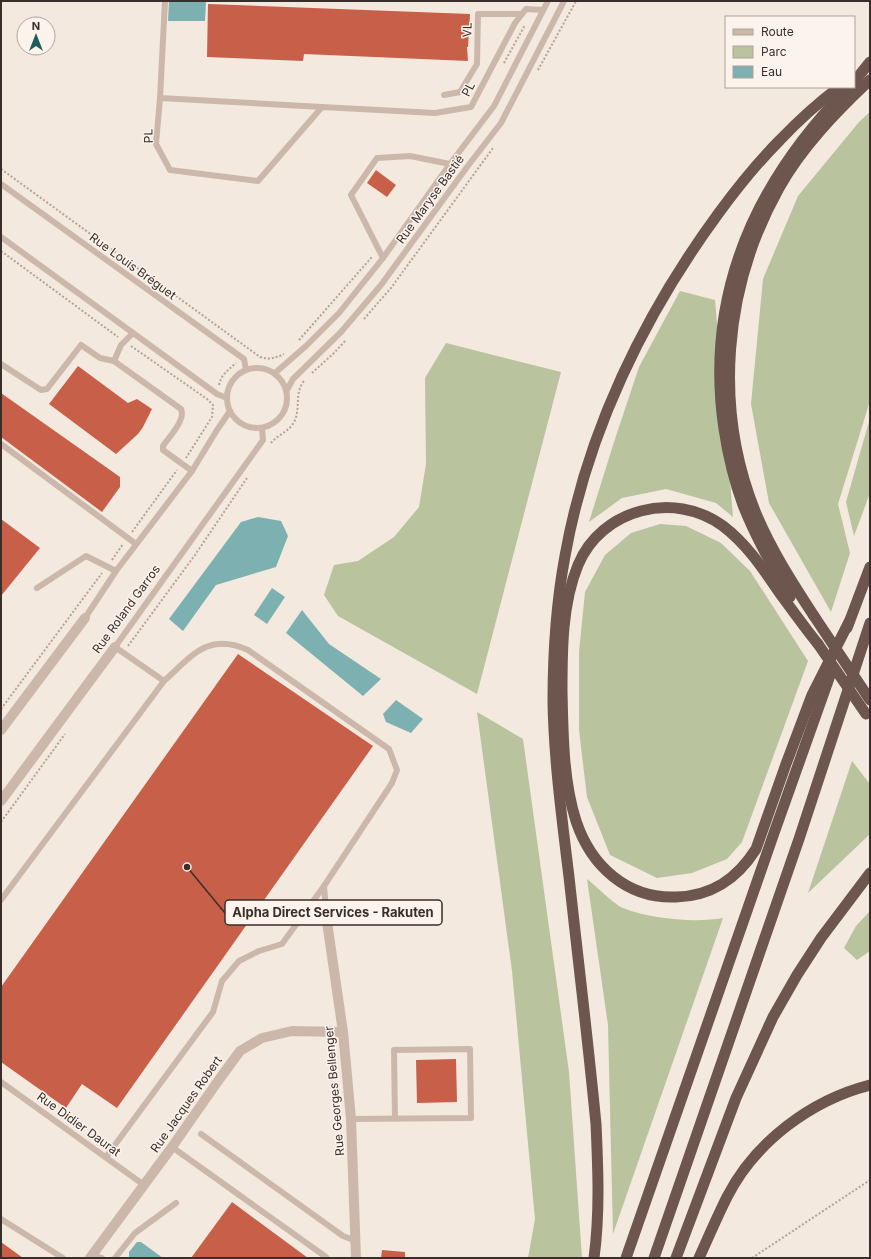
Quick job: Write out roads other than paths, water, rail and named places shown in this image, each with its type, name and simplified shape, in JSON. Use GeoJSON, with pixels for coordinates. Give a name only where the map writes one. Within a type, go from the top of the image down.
{"type":"FeatureCollection","features":[{"type":"Feature","properties":{"kind":"highway"},"geometry":{"type":"LineString","coordinates":[[855,73],[870,62]]}},
{"type":"Feature","properties":{"kind":"highway"},"geometry":{"type":"LineString","coordinates":[[855,81],[870,62]]}},
{"type":"Feature","properties":{"kind":"highway"},"geometry":{"type":"LineString","coordinates":[[870,80],[842,106],[807,146],[779,188],[757,234],[747,262],[734,314],[731,341],[731,405],[734,429],[742,471],[757,516],[785,569],[814,616],[870,700]]}},
{"type":"Feature","properties":{"kind":"highway"},"geometry":{"type":"LineString","coordinates":[[594,1258],[598,1165],[596,1124],[562,815],[554,728],[553,700],[557,620],[565,557],[580,492],[592,453],[619,382],[648,322],[680,268],[734,193],[780,139],[837,88]]}},
{"type":"Feature","properties":{"kind":"highway"},"geometry":{"type":"LineString","coordinates":[[818,644],[763,551],[743,504],[731,465],[725,438],[721,411],[720,360],[725,309],[731,283],[739,254],[755,215],[766,193],[788,158],[806,134],[848,88]]}},
{"type":"Feature","properties":{"kind":"highway"},"geometry":{"type":"LineString","coordinates":[[849,622],[812,695],[756,849],[750,859],[737,874],[726,882],[699,895],[669,897],[652,896],[625,886],[609,874],[598,861],[582,836],[573,810],[566,770],[562,708],[564,628],[571,584],[578,563],[587,548],[598,535],[610,525],[627,515],[641,510],[660,508],[690,510],[721,524],[733,534],[752,554],[818,644],[868,717]]}},
{"type":"Feature","properties":{"kind":"highway"},"geometry":{"type":"LineString","coordinates":[[626,1258],[771,840],[870,567]]}},
{"type":"Feature","properties":{"kind":"highway"},"geometry":{"type":"LineString","coordinates":[[654,1258],[791,861],[870,623]]}},
{"type":"Feature","properties":{"kind":"highway"},"geometry":{"type":"LineString","coordinates":[[676,1258],[736,1098],[773,1017],[797,975],[821,938],[870,873]]}},
{"type":"Feature","properties":{"kind":"highway"},"geometry":{"type":"LineString","coordinates":[[699,1258],[727,1196],[752,1159],[790,1123],[807,1112],[855,1088],[870,1085]]}},
{"type":"Feature","properties":{"kind":"street"},"geometry":{"type":"LineString","coordinates":[[1,730],[85,618]]}},
{"type":"Feature","properties":{"kind":"street","name":"Rue Roland Garros"},"geometry":{"type":"LineString","coordinates":[[1,801],[119,650]]}},
{"type":"Feature","properties":{"kind":"street","name":"Rue Georges Bellenger"},"geometry":{"type":"LineString","coordinates":[[327,922],[344,1032],[351,1119],[356,1258]]}},
{"type":"Feature","properties":{"kind":"street","name":"Rue Jacques Robert"},"geometry":{"type":"LineString","coordinates":[[95,1257],[144,1185],[240,1051],[262,1038],[292,1031],[344,1032]]}},
{"type":"Feature","properties":{"kind":"lane"},"geometry":{"type":"LineString","coordinates":[[160,98],[166,1]]}},
{"type":"Feature","properties":{"kind":"lane"},"geometry":{"type":"LineString","coordinates":[[524,11],[528,1]]}},
{"type":"Feature","properties":{"kind":"lane","name":"Rue Maryse Bastié"},"geometry":{"type":"LineString","coordinates":[[275,373],[340,313],[383,258],[450,164],[494,106],[548,1]]}},
{"type":"Feature","properties":{"kind":"lane","name":"Rue Maryse Bastié"},"geometry":{"type":"LineString","coordinates":[[287,390],[293,379],[341,332],[381,285],[467,166],[501,123],[564,1]]}},
{"type":"Feature","properties":{"kind":"lane","name":"VL"},"geometry":{"type":"LineString","coordinates":[[444,95],[460,92],[477,64],[478,14],[533,9],[543,10]]}},
{"type":"Feature","properties":{"kind":"lane","name":"PL"},"geometry":{"type":"LineString","coordinates":[[322,108],[258,181],[170,170],[156,144],[160,98],[435,113],[471,107],[515,22],[524,11]]}},
{"type":"Feature","properties":{"kind":"lane"},"geometry":{"type":"LineString","coordinates":[[383,258],[352,195],[377,158],[410,156],[450,164]]}},
{"type":"Feature","properties":{"kind":"lane","name":"Rue Louis Bréguet"},"geometry":{"type":"LineString","coordinates":[[1,184],[244,359],[246,370]]}},
{"type":"Feature","properties":{"kind":"lane"},"geometry":{"type":"LineString","coordinates":[[1,237],[217,394],[227,398]]}},
{"type":"Feature","properties":{"kind":"lane"},"geometry":{"type":"LineString","coordinates":[[114,361],[121,345],[133,333]]}},
{"type":"Feature","properties":{"kind":"lane"},"geometry":{"type":"LineString","coordinates":[[1,364],[41,390],[47,389],[81,345],[100,358],[114,361],[181,408],[183,413],[182,419],[163,446],[163,450],[192,471]]}},
{"type":"Feature","properties":{"kind":"lane"},"geometry":{"type":"LineString","coordinates":[[256,367],[266,368],[275,373],[285,384],[287,390],[287,407],[283,415],[277,421],[262,428],[253,428],[244,425],[236,419],[230,411],[227,398],[228,389],[238,374],[246,370],[256,367]]}},
{"type":"Feature","properties":{"kind":"lane"},"geometry":{"type":"LineString","coordinates":[[85,618],[116,571],[192,471],[230,411]]}},
{"type":"Feature","properties":{"kind":"lane","name":"Rue Roland Garros"},"geometry":{"type":"LineString","coordinates":[[119,650],[263,440],[262,428]]}},
{"type":"Feature","properties":{"kind":"lane"},"geometry":{"type":"LineString","coordinates":[[1,444],[136,544]]}},
{"type":"Feature","properties":{"kind":"lane"},"geometry":{"type":"LineString","coordinates":[[37,588],[86,556],[116,571]]}},
{"type":"Feature","properties":{"kind":"lane"},"geometry":{"type":"LineString","coordinates":[[1,900],[164,682],[205,646],[221,643],[235,644],[248,650],[389,749],[397,770],[392,783],[324,886],[282,944],[259,951],[239,961],[222,982],[213,1012],[106,1157]]}},
{"type":"Feature","properties":{"kind":"lane"},"geometry":{"type":"LineString","coordinates":[[119,650],[164,682]]}},
{"type":"Feature","properties":{"kind":"lane"},"geometry":{"type":"LineString","coordinates":[[324,886],[327,922]]}},
{"type":"Feature","properties":{"kind":"lane"},"geometry":{"type":"LineString","coordinates":[[351,1119],[395,1119],[471,1118],[470,1049],[394,1050],[395,1119]]}},
{"type":"Feature","properties":{"kind":"lane","name":"Rue Didier Daurat"},"geometry":{"type":"LineString","coordinates":[[1,1082],[144,1185]]}},
{"type":"Feature","properties":{"kind":"lane"},"geometry":{"type":"LineString","coordinates":[[201,1134],[343,1236],[356,1241]]}},
{"type":"Feature","properties":{"kind":"lane"},"geometry":{"type":"LineString","coordinates":[[172,1147],[326,1257]]}},
{"type":"Feature","properties":{"kind":"lane"},"geometry":{"type":"LineString","coordinates":[[115,1258],[135,1233],[176,1203]]}},
{"type":"Feature","properties":{"kind":"lane"},"geometry":{"type":"LineString","coordinates":[[1,1219],[63,1258]]}},
{"type":"Feature","properties":{"kind":"water"},"geometry":{"type":"Polygon","coordinates":[[[169,1],[206,1],[205,21],[168,21],[169,1]]]}},
{"type":"Feature","properties":{"kind":"water"},"geometry":{"type":"Polygon","coordinates":[[[258,517],[281,521],[288,536],[276,567],[216,585],[183,631],[169,619],[241,522],[258,517]]]}},
{"type":"Feature","properties":{"kind":"water"},"geometry":{"type":"Polygon","coordinates":[[[272,588],[285,597],[267,624],[254,615],[272,588]]]}},
{"type":"Feature","properties":{"kind":"water"},"geometry":{"type":"Polygon","coordinates":[[[302,610],[329,644],[381,679],[363,696],[286,633],[302,610]]]}},
{"type":"Feature","properties":{"kind":"water"},"geometry":{"type":"Polygon","coordinates":[[[396,700],[423,719],[411,733],[386,722],[383,714],[396,700]]]}},
{"type":"Feature","properties":{"kind":"water"},"geometry":{"type":"Polygon","coordinates":[[[137,1242],[141,1242],[163,1258],[129,1258],[129,1252],[137,1242]]]}},
{"type":"Feature","properties":{"kind":"place","name":"Alpha Direct Services - Rakuten"},"geometry":{"type":"Point","coordinates":[187,867]}}]}
